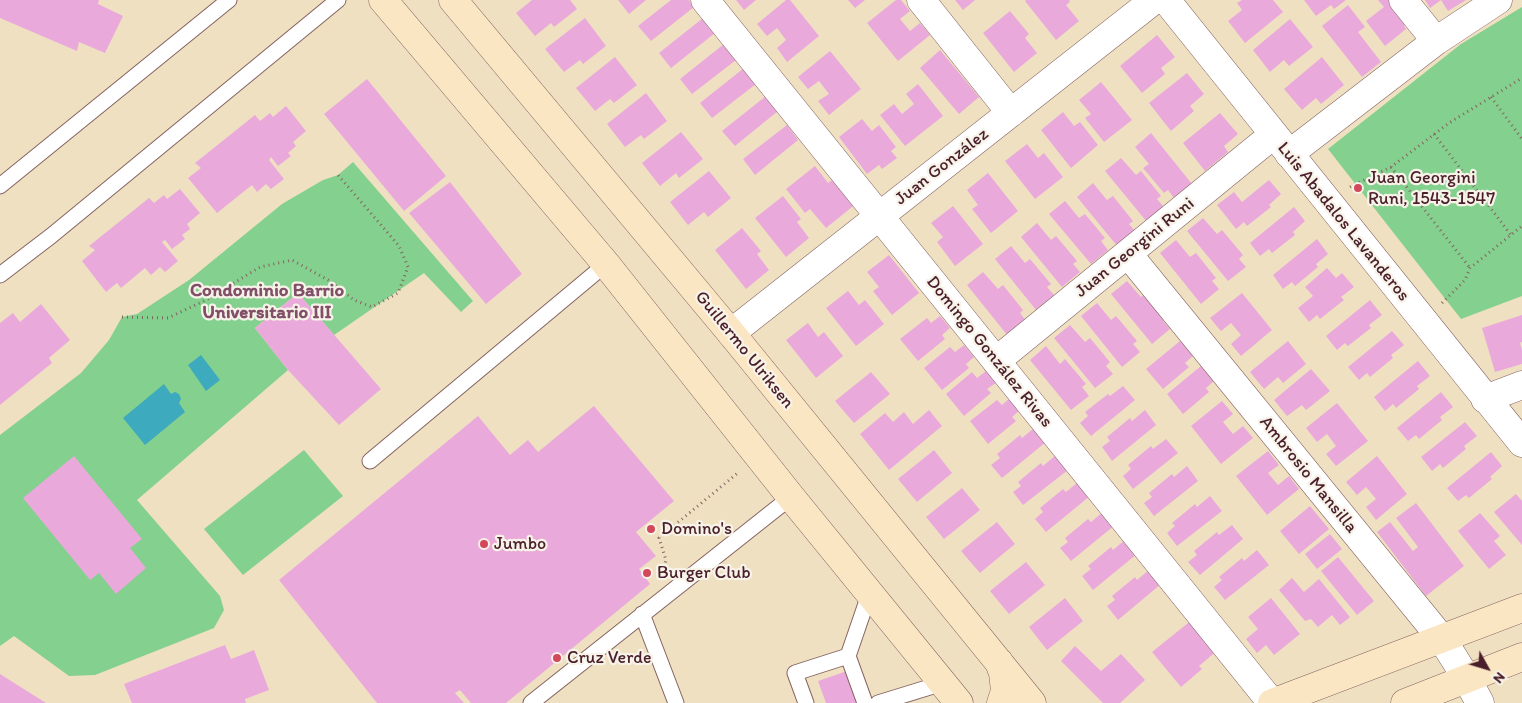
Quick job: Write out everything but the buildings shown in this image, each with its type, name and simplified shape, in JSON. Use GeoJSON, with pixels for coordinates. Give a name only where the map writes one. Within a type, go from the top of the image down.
{"type":"FeatureCollection","features":[{"type":"Feature","properties":{"kind":"main road"},"geometry":{"type":"LineString","coordinates":[[382,0],[606,264],[791,497],[955,697]]}},
{"type":"Feature","properties":{"kind":"main road","name":"Guillermo Ulriksen"},"geometry":{"type":"LineString","coordinates":[[453,0],[731,333],[1032,703]]}},
{"type":"Feature","properties":{"kind":"main road"},"geometry":{"type":"LineString","coordinates":[[1272,703],[1522,608]]}},
{"type":"Feature","properties":{"kind":"main road"},"geometry":{"type":"LineString","coordinates":[[1405,703],[1474,691],[1522,658]]}},
{"type":"Feature","properties":{"kind":"main road"},"geometry":{"type":"LineString","coordinates":[[999,662],[1003,673],[1005,691],[1001,703]]}},
{"type":"Feature","properties":{"kind":"street","name":"Domingo González Rivas"},"geometry":{"type":"LineString","coordinates":[[705,0],[1272,703]]}},
{"type":"Feature","properties":{"kind":"street"},"geometry":{"type":"LineString","coordinates":[[921,0],[1011,113]]}},
{"type":"Feature","properties":{"kind":"street","name":"Juan González"},"geometry":{"type":"LineString","coordinates":[[731,333],[1154,0]]}},
{"type":"Feature","properties":{"kind":"street","name":"Luis Abadalos Lavanderos"},"geometry":{"type":"LineString","coordinates":[[1166,0],[1522,444]]}},
{"type":"Feature","properties":{"kind":"street"},"geometry":{"type":"LineString","coordinates":[[1404,0],[1436,40]]}},
{"type":"Feature","properties":{"kind":"street","name":"Juan Georgini Runi"},"geometry":{"type":"LineString","coordinates":[[996,361],[1128,254],[1281,144],[1498,0]]}},
{"type":"Feature","properties":{"kind":"street","name":"Ambrosio Mansilla"},"geometry":{"type":"LineString","coordinates":[[1128,254],[1442,639],[1474,691]]}},
{"type":"Feature","properties":{"kind":"street"},"geometry":{"type":"LineString","coordinates":[[1485,399],[1522,385]]}},
{"type":"Feature","properties":{"kind":"lane"},"geometry":{"type":"LineString","coordinates":[[0,186],[230,0]]}},
{"type":"Feature","properties":{"kind":"lane"},"geometry":{"type":"LineString","coordinates":[[0,275],[66,224],[338,0]]}},
{"type":"Feature","properties":{"kind":"lane"},"geometry":{"type":"LineString","coordinates":[[370,461],[606,264]]}},
{"type":"Feature","properties":{"kind":"lane"},"geometry":{"type":"LineString","coordinates":[[534,701],[791,497]]}},
{"type":"Feature","properties":{"kind":"lane"},"geometry":{"type":"LineString","coordinates":[[865,703],[848,656],[870,592]]}},
{"type":"Feature","properties":{"kind":"lane"},"geometry":{"type":"LineString","coordinates":[[642,614],[676,703]]}},
{"type":"Feature","properties":{"kind":"lane"},"geometry":{"type":"LineString","coordinates":[[806,703],[795,672],[848,656]]}},
{"type":"Feature","properties":{"kind":"lane"},"geometry":{"type":"LineString","coordinates":[[878,703],[955,697]]}},
{"type":"Feature","properties":{"kind":"path"},"geometry":{"type":"LineString","coordinates":[[1326,200],[1390,167],[1434,134],[1522,78]]}},
{"type":"Feature","properties":{"kind":"path"},"geometry":{"type":"LineString","coordinates":[[1491,97],[1522,139]]}},
{"type":"Feature","properties":{"kind":"path"},"geometry":{"type":"LineString","coordinates":[[1434,134],[1511,235]]}},
{"type":"Feature","properties":{"kind":"path"},"geometry":{"type":"LineString","coordinates":[[1390,167],[1470,268]]}},
{"type":"Feature","properties":{"kind":"path"},"geometry":{"type":"LineString","coordinates":[[122,317],[168,318],[206,300],[260,267],[292,260],[330,281],[354,300],[372,306],[398,293],[408,267],[399,246],[338,175]]}},
{"type":"Feature","properties":{"kind":"path"},"geometry":{"type":"LineString","coordinates":[[1423,322],[1465,280],[1470,268],[1522,226]]}},
{"type":"Feature","properties":{"kind":"path"},"geometry":{"type":"LineString","coordinates":[[657,602],[647,590],[655,584],[663,571],[666,560],[660,538],[758,455]]}},
{"type":"Feature","properties":{"kind":"green space"},"geometry":{"type":"Polygon","coordinates":[[[1522,7],[1522,296],[1461,319],[1328,149],[1461,44],[1522,7]]]}},
{"type":"Feature","properties":{"kind":"green space"},"geometry":{"type":"Polygon","coordinates":[[[353,162],[473,301],[461,312],[424,273],[334,335],[298,293],[255,328],[288,370],[137,500],[220,596],[224,610],[214,628],[95,675],[69,676],[14,636],[0,646],[0,435],[81,373],[109,340],[122,317],[137,314],[189,280],[282,204],[323,180],[338,175],[353,162]]]}},
{"type":"Feature","properties":{"kind":"green space"},"geometry":{"type":"Polygon","coordinates":[[[304,450],[343,496],[243,575],[204,529],[304,450]]]}},
{"type":"Feature","properties":{"kind":"water"},"geometry":{"type":"Polygon","coordinates":[[[201,355],[220,380],[206,391],[188,365],[201,355]]]}},
{"type":"Feature","properties":{"kind":"water"},"geometry":{"type":"Polygon","coordinates":[[[164,384],[171,394],[175,392],[179,394],[181,399],[179,403],[185,412],[145,445],[123,418],[164,384]]]}},
{"type":"Feature","properties":{"kind":"place","name":"Juan Georgini Runi, 1543-1547"},"geometry":{"type":"Point","coordinates":[1358,188]}},
{"type":"Feature","properties":{"kind":"place","name":"Domino's"},"geometry":{"type":"Point","coordinates":[651,529]}},
{"type":"Feature","properties":{"kind":"place","name":"Jumbo"},"geometry":{"type":"Point","coordinates":[484,544]}},
{"type":"Feature","properties":{"kind":"place","name":"Burger Club"},"geometry":{"type":"Point","coordinates":[647,573]}},
{"type":"Feature","properties":{"kind":"place","name":"Cruz Verde"},"geometry":{"type":"Point","coordinates":[557,658]}},
{"type":"Feature","properties":{"kind":"district","name":"Condominio Barrio Universitario III"},"geometry":{"type":"Point","coordinates":[267,302]}}]}
